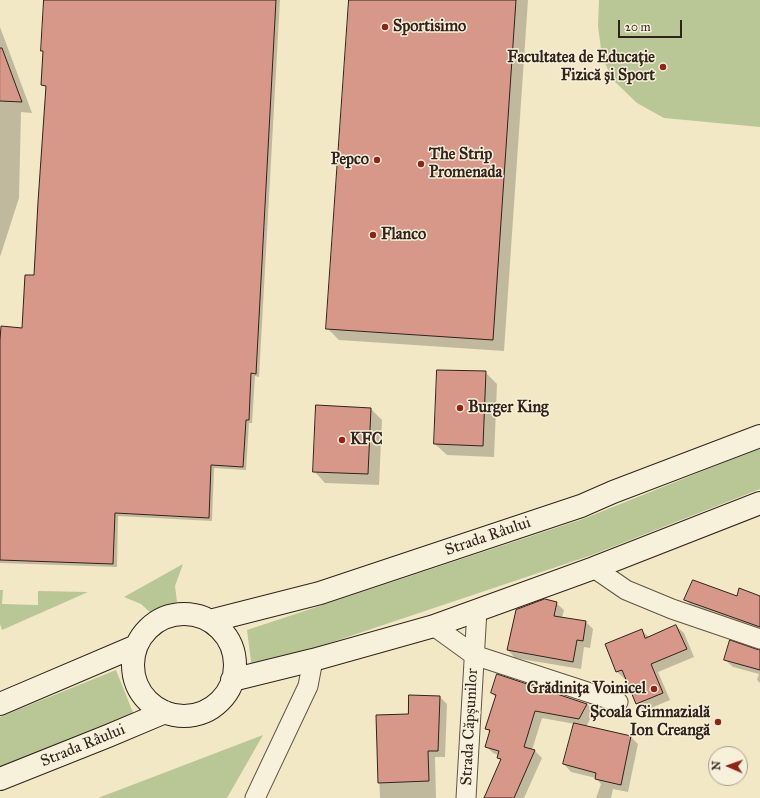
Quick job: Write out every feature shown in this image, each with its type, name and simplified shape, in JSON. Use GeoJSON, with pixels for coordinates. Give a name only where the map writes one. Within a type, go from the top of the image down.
{"type":"FeatureCollection","features":[{"type":"Feature","properties":{"kind":"main road","name":"Strada Râului"},"geometry":{"type":"LineString","coordinates":[[210,621],[320,593],[581,506],[613,492],[760,436]]}},
{"type":"Feature","properties":{"kind":"main road"},"geometry":{"type":"LineString","coordinates":[[232,680],[313,660],[434,626],[594,568],[760,502]]}},
{"type":"Feature","properties":{"kind":"main road"},"geometry":{"type":"LineString","coordinates":[[188,614],[199,616],[210,621],[226,636],[234,657],[232,680],[227,691],[210,708],[200,713],[176,715],[165,712],[154,706],[139,688],[135,677],[133,662],[136,646],[148,627],[166,616],[188,614]]}},
{"type":"Feature","properties":{"kind":"main road"},"geometry":{"type":"LineString","coordinates":[[0,704],[136,646]]}},
{"type":"Feature","properties":{"kind":"main road","name":"Strada Râului"},"geometry":{"type":"LineString","coordinates":[[0,779],[165,712]]}},
{"type":"Feature","properties":{"kind":"street"},"geometry":{"type":"LineString","coordinates":[[594,568],[626,590],[672,609],[760,639]]}},
{"type":"Feature","properties":{"kind":"street","name":"Strada Căpșunilor"},"geometry":{"type":"LineString","coordinates":[[466,798],[477,610]]}},
{"type":"Feature","properties":{"kind":"street","name":"Strada Căpșunilor"},"geometry":{"type":"LineString","coordinates":[[434,626],[474,655]]}},
{"type":"Feature","properties":{"kind":"street"},"geometry":{"type":"LineString","coordinates":[[474,655],[618,702]]}},
{"type":"Feature","properties":{"kind":"street"},"geometry":{"type":"LineString","coordinates":[[255,798],[308,686],[313,660]]}},
{"type":"Feature","properties":{"kind":"green space","name":"Facultatea de Educație Fizică și Sport"},"geometry":{"type":"Polygon","coordinates":[[[599,0],[760,0],[760,127],[664,118],[637,103],[613,80],[602,57],[598,26],[599,0]]]}},
{"type":"Feature","properties":{"kind":"green space"},"geometry":{"type":"Polygon","coordinates":[[[760,448],[760,489],[592,555],[252,669],[247,630],[583,519],[760,448]]]}},
{"type":"Feature","properties":{"kind":"green space"},"geometry":{"type":"Polygon","coordinates":[[[183,564],[175,586],[177,602],[153,615],[141,604],[124,597],[183,564]]]}},
{"type":"Feature","properties":{"kind":"green space"},"geometry":{"type":"Polygon","coordinates":[[[0,590],[3,590],[2,604],[38,605],[38,591],[88,592],[2,630],[0,624],[0,590]]]}},
{"type":"Feature","properties":{"kind":"green space"},"geometry":{"type":"Polygon","coordinates":[[[116,670],[134,715],[0,767],[0,717],[116,670]]]}},
{"type":"Feature","properties":{"kind":"green space"},"geometry":{"type":"Polygon","coordinates":[[[263,735],[227,798],[98,798],[263,735]]]}},
{"type":"Feature","properties":{"kind":"building"},"geometry":{"type":"Polygon","coordinates":[[[44,0],[276,0],[256,374],[251,373],[249,420],[246,420],[243,467],[211,465],[209,518],[115,513],[113,564],[0,560],[1,326],[22,328],[25,275],[34,275],[46,86],[41,85],[44,0]]]}},
{"type":"Feature","properties":{"kind":"building","name":"The Strip Promenada"},"geometry":{"type":"Polygon","coordinates":[[[349,0],[516,0],[493,340],[326,329],[349,0]]]}},
{"type":"Feature","properties":{"kind":"building"},"geometry":{"type":"Polygon","coordinates":[[[0,48],[2,48],[22,102],[0,101],[0,48]]]}},
{"type":"Feature","properties":{"kind":"building","name":"Burger King"},"geometry":{"type":"Polygon","coordinates":[[[437,370],[486,371],[483,446],[434,444],[437,370]]]}},
{"type":"Feature","properties":{"kind":"building","name":"KFC"},"geometry":{"type":"Polygon","coordinates":[[[316,405],[371,408],[368,474],[313,472],[316,405]]]}},
{"type":"Feature","properties":{"kind":"building"},"geometry":{"type":"Polygon","coordinates":[[[693,580],[737,596],[739,588],[760,596],[760,627],[684,600],[693,580]]]}},
{"type":"Feature","properties":{"kind":"building"},"geometry":{"type":"Polygon","coordinates":[[[545,599],[557,602],[554,616],[586,621],[583,641],[577,640],[573,662],[507,650],[516,610],[545,599]]]}},
{"type":"Feature","properties":{"kind":"building"},"geometry":{"type":"Polygon","coordinates":[[[676,625],[687,649],[651,664],[663,693],[636,704],[622,670],[616,672],[605,644],[642,629],[645,638],[676,625]]]}},
{"type":"Feature","properties":{"kind":"building"},"geometry":{"type":"Polygon","coordinates":[[[730,640],[760,650],[760,670],[724,660],[730,640]]]}},
{"type":"Feature","properties":{"kind":"building"},"geometry":{"type":"Polygon","coordinates":[[[497,674],[587,704],[579,719],[535,711],[524,747],[535,750],[514,798],[484,798],[501,759],[497,758],[499,751],[485,747],[490,730],[485,729],[496,695],[491,693],[497,674]]]}},
{"type":"Feature","properties":{"kind":"building"},"geometry":{"type":"Polygon","coordinates":[[[409,695],[440,696],[438,751],[428,751],[429,781],[378,783],[376,715],[408,714],[409,695]]]}},
{"type":"Feature","properties":{"kind":"building"},"geometry":{"type":"Polygon","coordinates":[[[574,723],[631,736],[621,785],[595,779],[596,773],[563,764],[574,723]]]}},
{"type":"Feature","properties":{"kind":"place","name":"Sportisimo"},"geometry":{"type":"Point","coordinates":[385,27]}},
{"type":"Feature","properties":{"kind":"place","name":"Facultatea de Educație Fizică și Sport"},"geometry":{"type":"Point","coordinates":[663,67]}},
{"type":"Feature","properties":{"kind":"place","name":"Pepco"},"geometry":{"type":"Point","coordinates":[377,160]}},
{"type":"Feature","properties":{"kind":"place","name":"The Strip Promenada"},"geometry":{"type":"Point","coordinates":[421,164]}},
{"type":"Feature","properties":{"kind":"place","name":"Flanco"},"geometry":{"type":"Point","coordinates":[373,235]}},
{"type":"Feature","properties":{"kind":"place","name":"Burger King"},"geometry":{"type":"Point","coordinates":[460,408]}},
{"type":"Feature","properties":{"kind":"place","name":"KFC"},"geometry":{"type":"Point","coordinates":[342,440]}},
{"type":"Feature","properties":{"kind":"place","name":"Grădinița Voinicel"},"geometry":{"type":"Point","coordinates":[654,689]}},
{"type":"Feature","properties":{"kind":"place","name":"Școala Gimnazială Ion Creangă"},"geometry":{"type":"Point","coordinates":[718,722]}}]}
